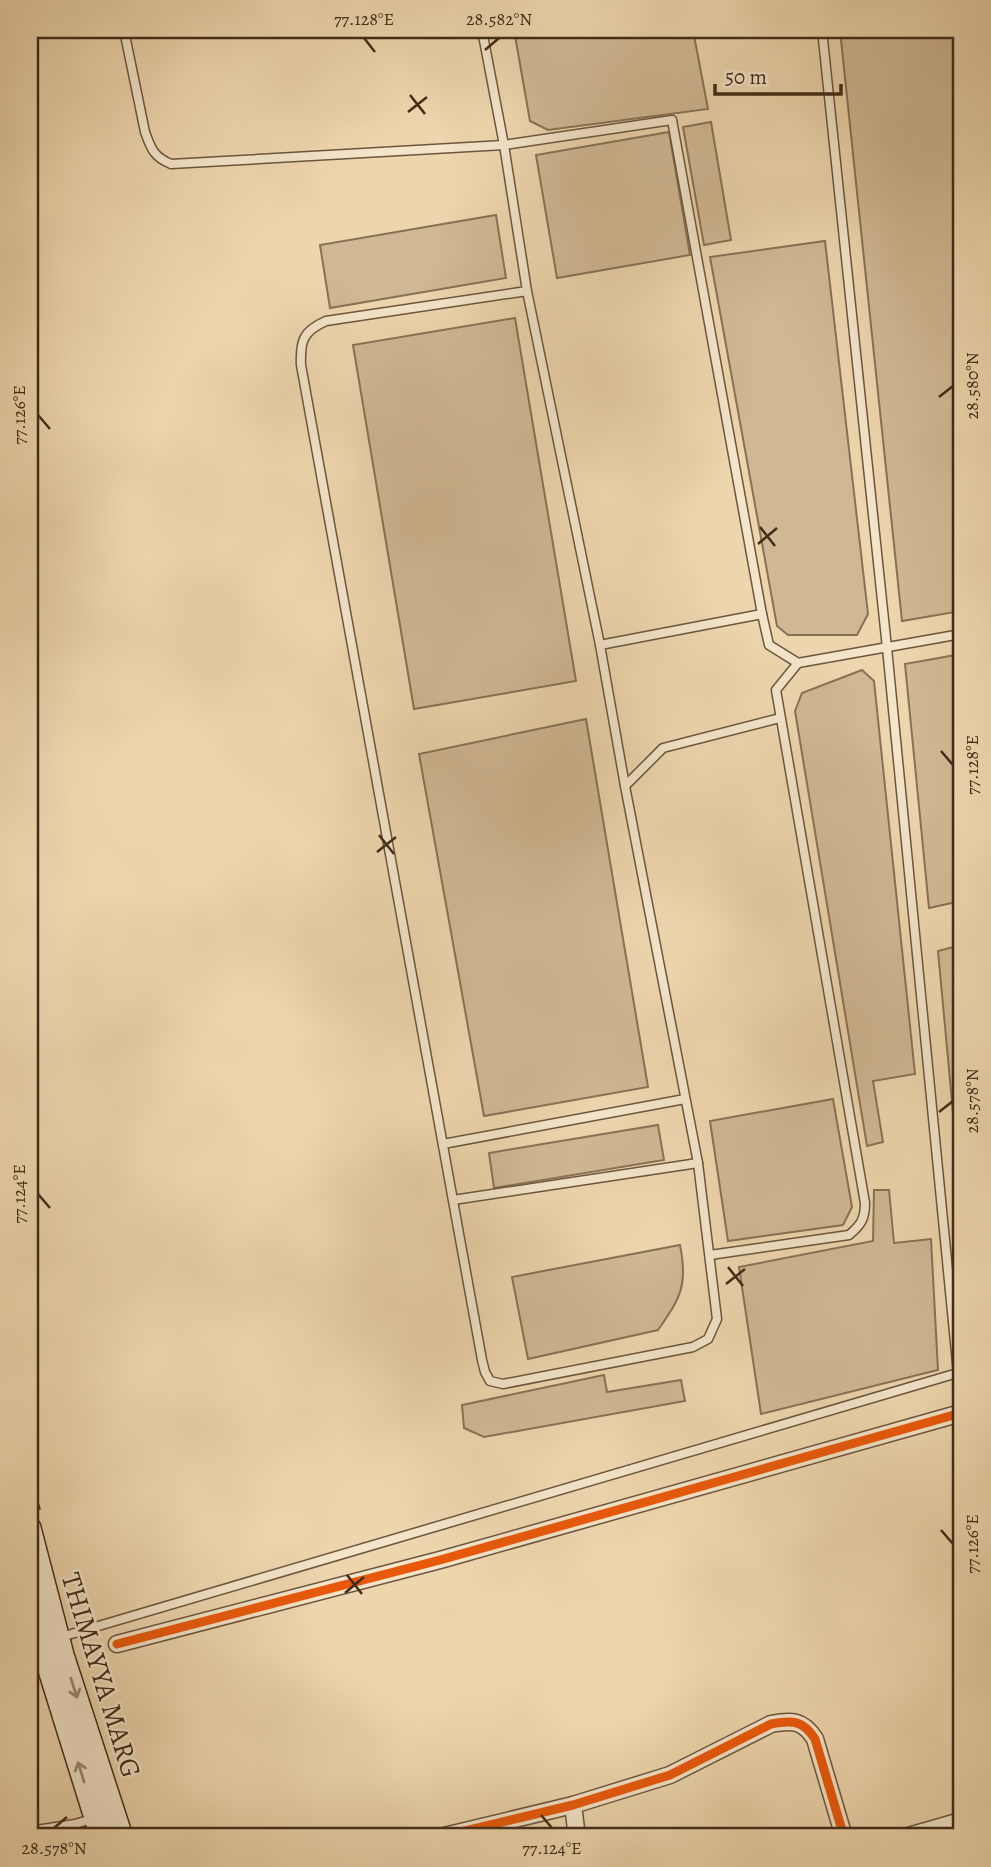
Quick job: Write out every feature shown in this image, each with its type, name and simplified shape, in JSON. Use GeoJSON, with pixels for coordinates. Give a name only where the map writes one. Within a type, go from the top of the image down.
{"type":"FeatureCollection","features":[{"type":"Feature","properties":{"kind":"street"},"geometry":{"type":"LineString","coordinates":[[117,1644],[440,1560],[961,1413]]}},
{"type":"Feature","properties":{"kind":"street","name":"THIMAYYA MARG"},"geometry":{"type":"LineString","coordinates":[[30,1528],[58,1638],[122,1837]]}},
{"type":"Feature","properties":{"kind":"street","name":"THIMAYYA MARG"},"geometry":{"type":"LineString","coordinates":[[30,1609],[98,1828]]}},
{"type":"Feature","properties":{"kind":"street"},"geometry":{"type":"LineString","coordinates":[[440,1837],[573,1805],[670,1775],[771,1724],[785,1721],[808,1728],[815,1739],[844,1837]]}},
{"type":"Feature","properties":{"kind":"street"},"geometry":{"type":"LineString","coordinates":[[573,1805],[577,1837]]}},
{"type":"Feature","properties":{"kind":"street"},"geometry":{"type":"LineString","coordinates":[[905,1837],[961,1821]]}},
{"type":"Feature","properties":{"kind":"lane"},"geometry":{"type":"LineString","coordinates":[[124,30],[148,139],[159,159],[171,164],[504,145],[672,120],[769,645],[797,663],[961,634]]}},
{"type":"Feature","properties":{"kind":"lane"},"geometry":{"type":"LineString","coordinates":[[482,30],[504,145],[527,291],[600,645],[698,1163],[717,1319],[708,1339],[693,1347],[503,1384],[490,1381],[485,1373],[301,365],[301,351],[304,335],[312,327],[326,321],[527,291]]}},
{"type":"Feature","properties":{"kind":"lane"},"geometry":{"type":"LineString","coordinates":[[58,1638],[959,1373],[822,30]]}},
{"type":"Feature","properties":{"kind":"lane"},"geometry":{"type":"LineString","coordinates":[[600,645],[762,614]]}},
{"type":"Feature","properties":{"kind":"lane"},"geometry":{"type":"LineString","coordinates":[[710,1255],[849,1235],[859,1227],[865,1216],[863,1190],[776,690],[797,663]]}},
{"type":"Feature","properties":{"kind":"lane"},"geometry":{"type":"LineString","coordinates":[[625,786],[663,748],[780,718]]}},
{"type":"Feature","properties":{"kind":"lane"},"geometry":{"type":"LineString","coordinates":[[443,1144],[685,1100]]}},
{"type":"Feature","properties":{"kind":"lane"},"geometry":{"type":"LineString","coordinates":[[453,1200],[698,1163]]}},
{"type":"Feature","properties":{"kind":"lane"},"geometry":{"type":"LineString","coordinates":[[30,1831],[75,1824],[98,1828]]}},
{"type":"Feature","properties":{"kind":"shaded area"},"geometry":{"type":"Polygon","coordinates":[[[514,30],[693,30],[708,109],[548,130],[530,121],[514,30]]]}},
{"type":"Feature","properties":{"kind":"shaded area"},"geometry":{"type":"Polygon","coordinates":[[[840,30],[961,30],[961,611],[902,621],[840,30]]]}},
{"type":"Feature","properties":{"kind":"shaded area"},"geometry":{"type":"Polygon","coordinates":[[[711,122],[731,240],[704,245],[683,127],[711,122]]]}},
{"type":"Feature","properties":{"kind":"shaded area"},"geometry":{"type":"Polygon","coordinates":[[[669,132],[690,255],[557,278],[536,155],[669,132]]]}},
{"type":"Feature","properties":{"kind":"shaded area"},"geometry":{"type":"Polygon","coordinates":[[[496,215],[506,278],[330,308],[320,245],[496,215]]]}},
{"type":"Feature","properties":{"kind":"shaded area"},"geometry":{"type":"Polygon","coordinates":[[[825,241],[868,614],[857,635],[788,635],[777,626],[710,257],[825,241]]]}},
{"type":"Feature","properties":{"kind":"shaded area"},"geometry":{"type":"Polygon","coordinates":[[[515,318],[576,681],[414,709],[353,345],[515,318]]]}},
{"type":"Feature","properties":{"kind":"shaded area"},"geometry":{"type":"Polygon","coordinates":[[[961,654],[961,901],[929,908],[905,664],[961,654]]]}},
{"type":"Feature","properties":{"kind":"shaded area"},"geometry":{"type":"Polygon","coordinates":[[[862,670],[874,681],[915,1074],[873,1081],[883,1142],[867,1146],[795,711],[802,693],[862,670]]]}},
{"type":"Feature","properties":{"kind":"shaded area"},"geometry":{"type":"Polygon","coordinates":[[[586,719],[648,1087],[484,1116],[419,754],[586,719]]]}},
{"type":"Feature","properties":{"kind":"shaded area"},"geometry":{"type":"Polygon","coordinates":[[[961,945],[961,1199],[938,951],[961,945]]]}},
{"type":"Feature","properties":{"kind":"shaded area"},"geometry":{"type":"Polygon","coordinates":[[[833,1099],[852,1207],[843,1225],[728,1241],[710,1121],[833,1099]]]}},
{"type":"Feature","properties":{"kind":"shaded area"},"geometry":{"type":"Polygon","coordinates":[[[658,1125],[664,1160],[494,1188],[489,1153],[658,1125]]]}},
{"type":"Feature","properties":{"kind":"shaded area"},"geometry":{"type":"Polygon","coordinates":[[[874,1190],[889,1190],[894,1243],[931,1239],[938,1370],[761,1414],[739,1267],[873,1241],[874,1190]]]}},
{"type":"Feature","properties":{"kind":"shaded area"},"geometry":{"type":"Polygon","coordinates":[[[680,1245],[683,1271],[681,1290],[658,1330],[528,1359],[512,1277],[680,1245]]]}},
{"type":"Feature","properties":{"kind":"shaded area"},"geometry":{"type":"Polygon","coordinates":[[[604,1375],[607,1392],[681,1380],[685,1401],[484,1437],[464,1428],[462,1405],[604,1375]]]}},
{"type":"Feature","properties":{"kind":"cycle path"},"geometry":{"type":"LineString","coordinates":[[117,1644],[440,1560],[961,1413]]}},
{"type":"Feature","properties":{"kind":"cycle path"},"geometry":{"type":"LineString","coordinates":[[440,1837],[573,1805],[670,1775],[771,1724],[785,1722],[801,1725],[815,1739],[844,1837]]}}]}
